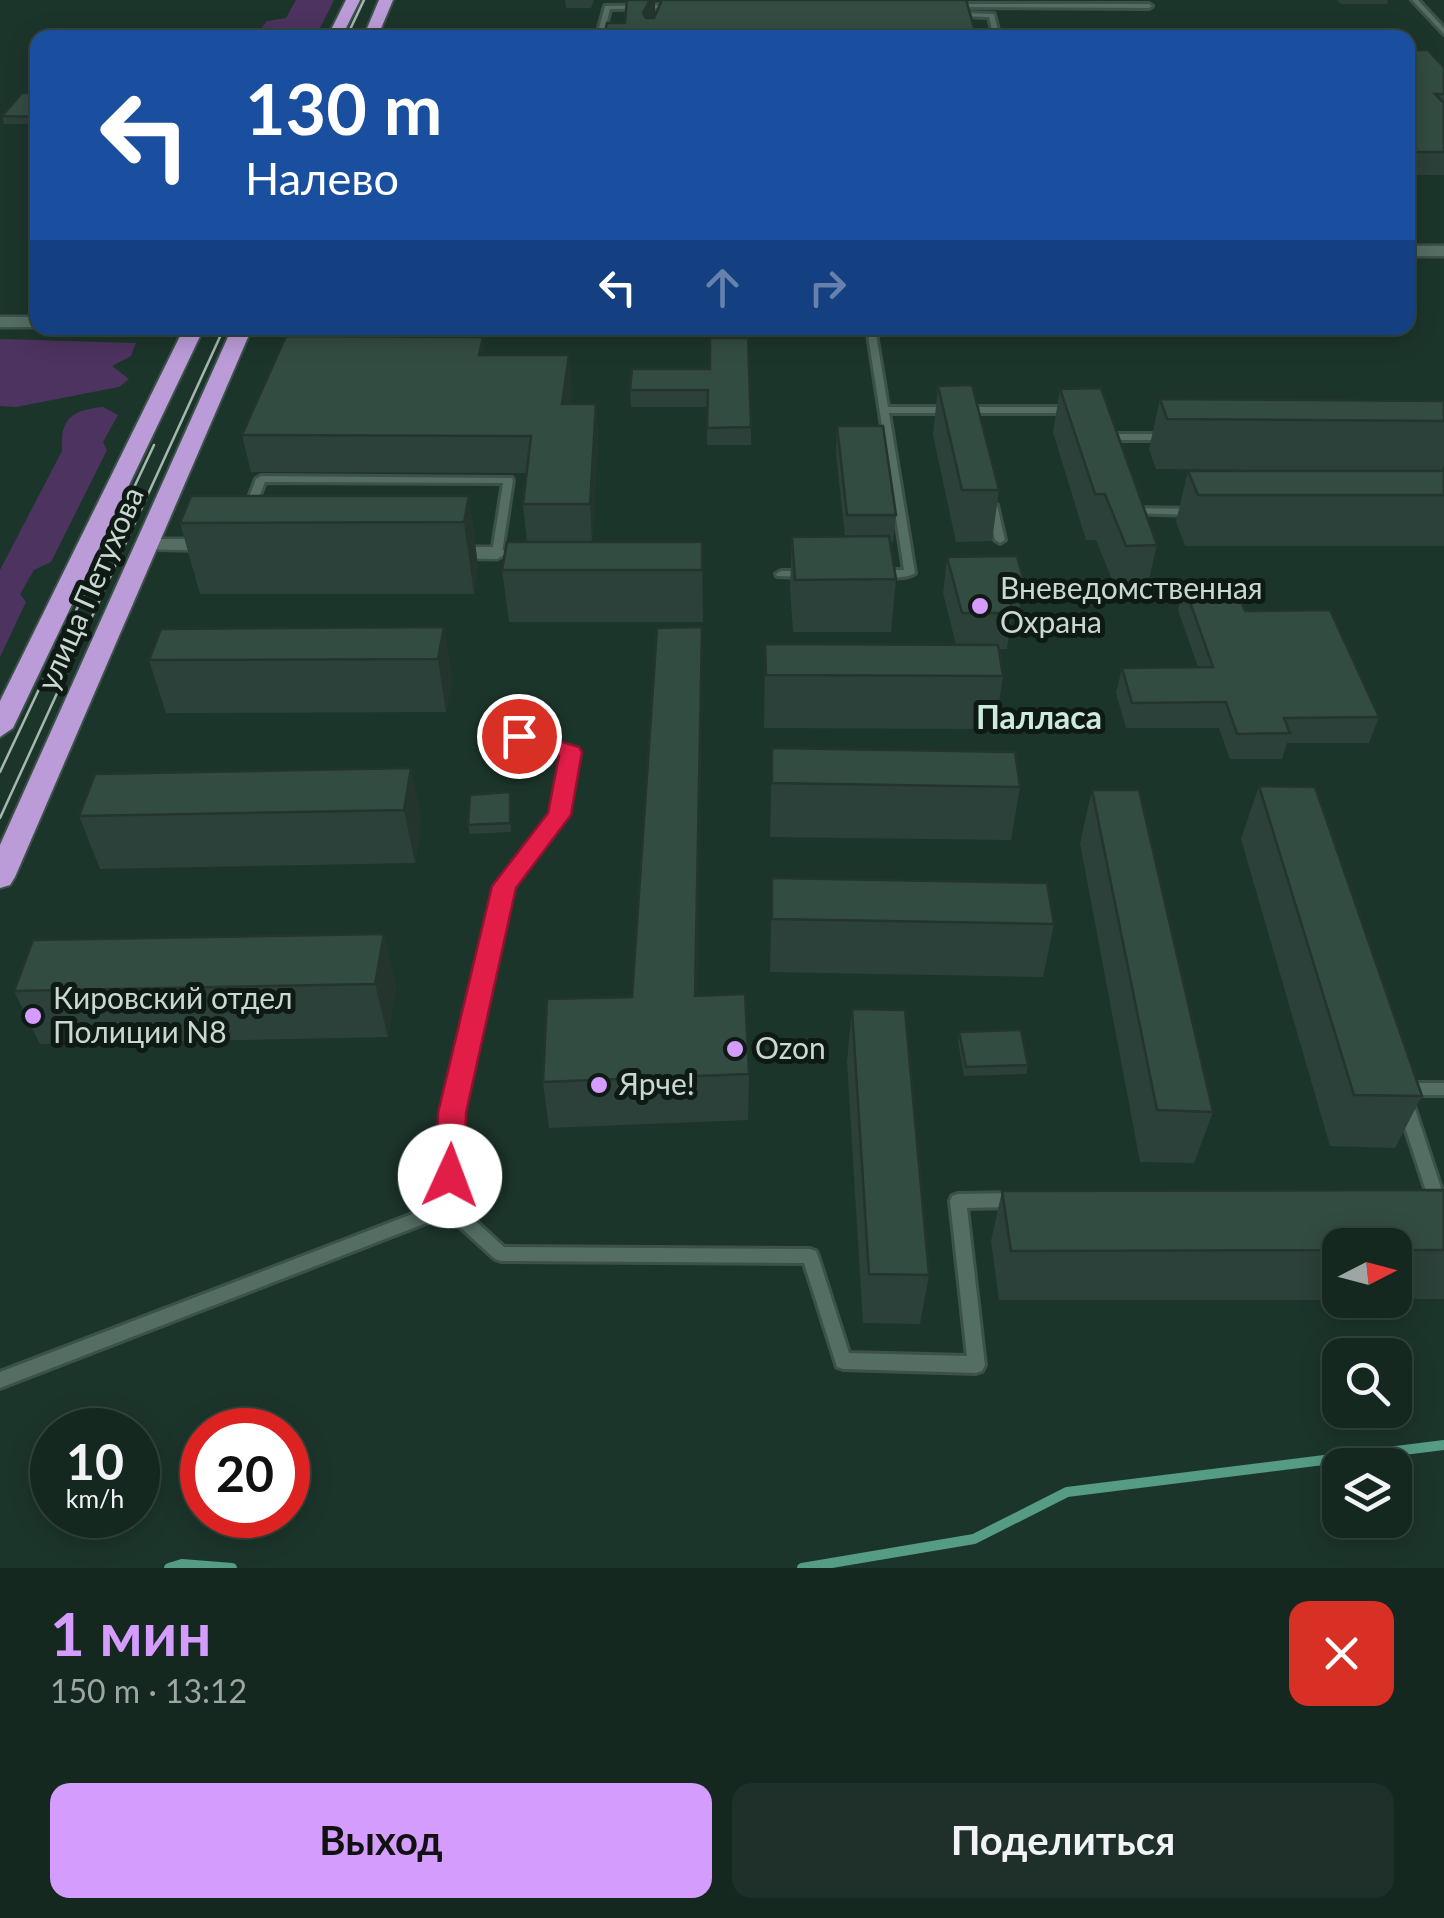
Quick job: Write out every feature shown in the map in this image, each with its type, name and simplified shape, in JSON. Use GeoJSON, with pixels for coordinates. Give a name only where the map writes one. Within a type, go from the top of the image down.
{"type":"FeatureCollection","features":[{"type":"Feature","properties":{"kind":"highway"},"geometry":{"type":"LineString","coordinates":[[338,30],[352,0]]}},
{"type":"Feature","properties":{"kind":"highway"},"geometry":{"type":"LineString","coordinates":[[373,30],[386,0]]}},
{"type":"Feature","properties":{"kind":"highway","name":"улица Петухова"},"geometry":{"type":"LineString","coordinates":[[0,728],[191,335]]}},
{"type":"Feature","properties":{"kind":"highway","name":"улица Петухова"},"geometry":{"type":"LineString","coordinates":[[0,878],[239,335]]}},
{"type":"Feature","properties":{"kind":"street"},"geometry":{"type":"LineString","coordinates":[[1415,251],[1444,252]]}},
{"type":"Feature","properties":{"kind":"street"},"geometry":{"type":"LineString","coordinates":[[0,322],[30,322]]}},
{"type":"Feature","properties":{"kind":"street"},"geometry":{"type":"LineString","coordinates":[[146,546],[236,545],[243,539]]}},
{"type":"Feature","properties":{"kind":"street"},"geometry":{"type":"LineString","coordinates":[[422,554],[497,553]]}},
{"type":"Feature","properties":{"kind":"lane"},"geometry":{"type":"LineString","coordinates":[[1415,0],[1444,32]]}},
{"type":"Feature","properties":{"kind":"lane"},"geometry":{"type":"LineString","coordinates":[[936,6],[1149,6]]}},
{"type":"Feature","properties":{"kind":"lane"},"geometry":{"type":"LineString","coordinates":[[954,7],[992,15],[995,30]]}},
{"type":"Feature","properties":{"kind":"lane"},"geometry":{"type":"LineString","coordinates":[[602,30],[607,8],[683,12],[658,17]]}},
{"type":"Feature","properties":{"kind":"lane"},"geometry":{"type":"LineString","coordinates":[[1429,15],[1444,16]]}},
{"type":"Feature","properties":{"kind":"lane"},"geometry":{"type":"LineString","coordinates":[[872,335],[910,573],[873,574]]}},
{"type":"Feature","properties":{"kind":"lane"},"geometry":{"type":"LineString","coordinates":[[884,410],[1082,410]]}},
{"type":"Feature","properties":{"kind":"lane"},"geometry":{"type":"LineString","coordinates":[[968,410],[973,428]]}},
{"type":"Feature","properties":{"kind":"lane"},"geometry":{"type":"LineString","coordinates":[[1104,424],[1114,456]]}},
{"type":"Feature","properties":{"kind":"lane"},"geometry":{"type":"LineString","coordinates":[[1108,437],[1187,438]]}},
{"type":"Feature","properties":{"kind":"lane"},"geometry":{"type":"LineString","coordinates":[[243,539],[261,479],[508,480],[497,553]]}},
{"type":"Feature","properties":{"kind":"lane"},"geometry":{"type":"LineString","coordinates":[[987,484],[1000,540]]}},
{"type":"Feature","properties":{"kind":"lane"},"geometry":{"type":"LineString","coordinates":[[1125,493],[1130,512],[1209,512]]}},
{"type":"Feature","properties":{"kind":"lane"},"geometry":{"type":"LineString","coordinates":[[780,574],[818,574]]}},
{"type":"Feature","properties":{"kind":"lane"},"geometry":{"type":"LineString","coordinates":[[519,736],[571,752],[560,815],[504,886],[452,1113],[449,1207],[500,1254],[810,1256],[843,1361],[976,1365],[958,1201],[1038,1200]]}},
{"type":"Feature","properties":{"kind":"lane"},"geometry":{"type":"LineString","coordinates":[[1394,1072],[1440,1196],[1416,1194]]}},
{"type":"Feature","properties":{"kind":"lane"},"geometry":{"type":"LineString","coordinates":[[1400,1089],[1444,1089]]}},
{"type":"Feature","properties":{"kind":"lane"},"geometry":{"type":"LineString","coordinates":[[0,1380],[449,1207]]}},
{"type":"Feature","properties":{"kind":"shaded area"},"geometry":{"type":"Polygon","coordinates":[[[296,0],[334,0],[319,30],[260,30],[267,21],[286,18],[296,0]]]}},
{"type":"Feature","properties":{"kind":"shaded area"},"geometry":{"type":"Polygon","coordinates":[[[0,339],[136,343],[131,356],[112,366],[129,379],[119,387],[16,407],[0,406],[0,339]]]}},
{"type":"Feature","properties":{"kind":"shaded area"},"geometry":{"type":"Polygon","coordinates":[[[103,407],[118,415],[103,442],[107,450],[51,562],[34,570],[20,594],[26,602],[0,657],[0,570],[62,451],[66,423],[83,410],[103,407]]]}},
{"type":"Feature","properties":{"kind":"building"},"geometry":{"type":"Polygon","coordinates":[[[627,0],[650,0],[643,13],[646,18],[654,18],[662,0],[966,0],[975,30],[606,30],[607,23],[625,23],[627,0]]]}},
{"type":"Feature","properties":{"kind":"building"},"geometry":{"type":"Polygon","coordinates":[[[1415,50],[1428,50],[1444,68],[1444,94],[1435,94],[1444,103],[1444,152],[1415,152],[1415,50]]]}},
{"type":"Feature","properties":{"kind":"building"},"geometry":{"type":"Polygon","coordinates":[[[22,93],[30,93],[30,117],[2,116],[22,93]]]}},
{"type":"Feature","properties":{"kind":"building"},"geometry":{"type":"Polygon","coordinates":[[[286,336],[483,337],[479,355],[569,355],[562,404],[596,404],[590,504],[523,504],[531,436],[242,435],[286,336]]]}},
{"type":"Feature","properties":{"kind":"building"},"geometry":{"type":"Polygon","coordinates":[[[710,338],[748,338],[751,427],[707,428],[708,390],[630,390],[632,369],[710,369],[710,338]]]}},
{"type":"Feature","properties":{"kind":"building"},"geometry":{"type":"Polygon","coordinates":[[[972,385],[999,490],[962,490],[938,386],[972,385]]]}},
{"type":"Feature","properties":{"kind":"building"},"geometry":{"type":"Polygon","coordinates":[[[1101,388],[1157,545],[1126,546],[1105,494],[1095,494],[1060,389],[1101,388]]]}},
{"type":"Feature","properties":{"kind":"building"},"geometry":{"type":"Polygon","coordinates":[[[1160,399],[1444,401],[1444,421],[1167,419],[1160,399]]]}},
{"type":"Feature","properties":{"kind":"building"},"geometry":{"type":"Polygon","coordinates":[[[837,426],[883,426],[896,515],[847,515],[837,426]]]}},
{"type":"Feature","properties":{"kind":"building"},"geometry":{"type":"Polygon","coordinates":[[[1188,471],[1444,471],[1444,495],[1198,495],[1188,471]]]}},
{"type":"Feature","properties":{"kind":"building"},"geometry":{"type":"Polygon","coordinates":[[[191,496],[469,496],[464,522],[180,523],[191,496]]]}},
{"type":"Feature","properties":{"kind":"building"},"geometry":{"type":"Polygon","coordinates":[[[889,536],[896,579],[795,580],[792,537],[889,536]]]}},
{"type":"Feature","properties":{"kind":"building"},"geometry":{"type":"Polygon","coordinates":[[[507,542],[702,542],[702,570],[502,570],[507,542]]]}},
{"type":"Feature","properties":{"kind":"building"},"geometry":{"type":"Polygon","coordinates":[[[1017,556],[1024,582],[1007,583],[1012,613],[962,613],[947,557],[1017,556]]]}},
{"type":"Feature","properties":{"kind":"building"},"geometry":{"type":"Polygon","coordinates":[[[1184,585],[1235,585],[1245,611],[1330,610],[1379,717],[1284,718],[1290,733],[1237,734],[1226,702],[1132,703],[1122,668],[1213,667],[1184,585]]]}},
{"type":"Feature","properties":{"kind":"building"},"geometry":{"type":"Polygon","coordinates":[[[444,627],[438,659],[149,660],[161,629],[444,627]]]}},
{"type":"Feature","properties":{"kind":"building"},"geometry":{"type":"Polygon","coordinates":[[[702,627],[695,996],[745,994],[749,1074],[543,1082],[547,999],[632,997],[657,628],[702,627]]]}},
{"type":"Feature","properties":{"kind":"building"},"geometry":{"type":"Polygon","coordinates":[[[765,644],[998,645],[1003,676],[766,675],[765,644]]]}},
{"type":"Feature","properties":{"kind":"building"},"geometry":{"type":"Polygon","coordinates":[[[772,748],[1015,752],[1020,787],[772,783],[772,748]]]}},
{"type":"Feature","properties":{"kind":"building"},"geometry":{"type":"Polygon","coordinates":[[[411,768],[404,810],[79,816],[95,774],[411,768]]]}},
{"type":"Feature","properties":{"kind":"building"},"geometry":{"type":"Polygon","coordinates":[[[1259,786],[1315,787],[1422,1096],[1354,1095],[1259,786]]]}},
{"type":"Feature","properties":{"kind":"building"},"geometry":{"type":"Polygon","coordinates":[[[1092,790],[1139,790],[1213,1112],[1157,1110],[1092,790]]]}},
{"type":"Feature","properties":{"kind":"building"},"geometry":{"type":"Polygon","coordinates":[[[510,792],[510,823],[468,825],[470,795],[510,792]]]}},
{"type":"Feature","properties":{"kind":"building"},"geometry":{"type":"Polygon","coordinates":[[[772,878],[1047,883],[1054,924],[772,919],[772,878]]]}},
{"type":"Feature","properties":{"kind":"building"},"geometry":{"type":"Polygon","coordinates":[[[384,934],[375,984],[14,991],[33,940],[384,934]]]}},
{"type":"Feature","properties":{"kind":"building"},"geometry":{"type":"Polygon","coordinates":[[[852,1009],[905,1010],[929,1275],[869,1274],[852,1009]]]}},
{"type":"Feature","properties":{"kind":"building"},"geometry":{"type":"Polygon","coordinates":[[[1021,1030],[1028,1065],[966,1067],[959,1032],[1021,1030]]]}},
{"type":"Feature","properties":{"kind":"building"},"geometry":{"type":"Polygon","coordinates":[[[1444,1190],[1444,1250],[1412,1250],[1412,1228],[1322,1228],[1322,1250],[1011,1251],[1002,1191],[1444,1190]]]}},
{"type":"Feature","properties":{"kind":"waterway"},"geometry":{"type":"LineString","coordinates":[[802,1568],[974,1539],[1067,1492],[1444,1445]]}},
{"type":"Feature","properties":{"kind":"waterway"},"geometry":{"type":"LineString","coordinates":[[169,1568],[182,1564],[232,1568]]}},
{"type":"Feature","properties":{"kind":"tram line"},"geometry":{"type":"LineString","coordinates":[[350,30],[364,0]]}},
{"type":"Feature","properties":{"kind":"tram line"},"geometry":{"type":"LineString","coordinates":[[0,818],[221,335]]}},
{"type":"Feature","properties":{"kind":"tram line"},"geometry":{"type":"LineString","coordinates":[[0,772],[154,445]]}},
{"type":"Feature","properties":{"kind":"place","name":"Вневедомственная Охрана"},"geometry":{"type":"Point","coordinates":[980,606]}},
{"type":"Feature","properties":{"kind":"place","name":"Кировский отдел Полиции N8"},"geometry":{"type":"Point","coordinates":[33,1016]}},
{"type":"Feature","properties":{"kind":"place","name":"Ozon"},"geometry":{"type":"Point","coordinates":[735,1049]}},
{"type":"Feature","properties":{"kind":"place","name":"Ярче!"},"geometry":{"type":"Point","coordinates":[599,1085]}},
{"type":"Feature","properties":{"kind":"district","name":"Палласа"},"geometry":{"type":"Point","coordinates":[1039,718]}},
{"type":"Feature","properties":{"kind":"route"},"geometry":{"type":"LineString","coordinates":[[450,1176],[452,1113],[472,1008],[504,886],[560,815],[571,752],[519,736]]}}]}
